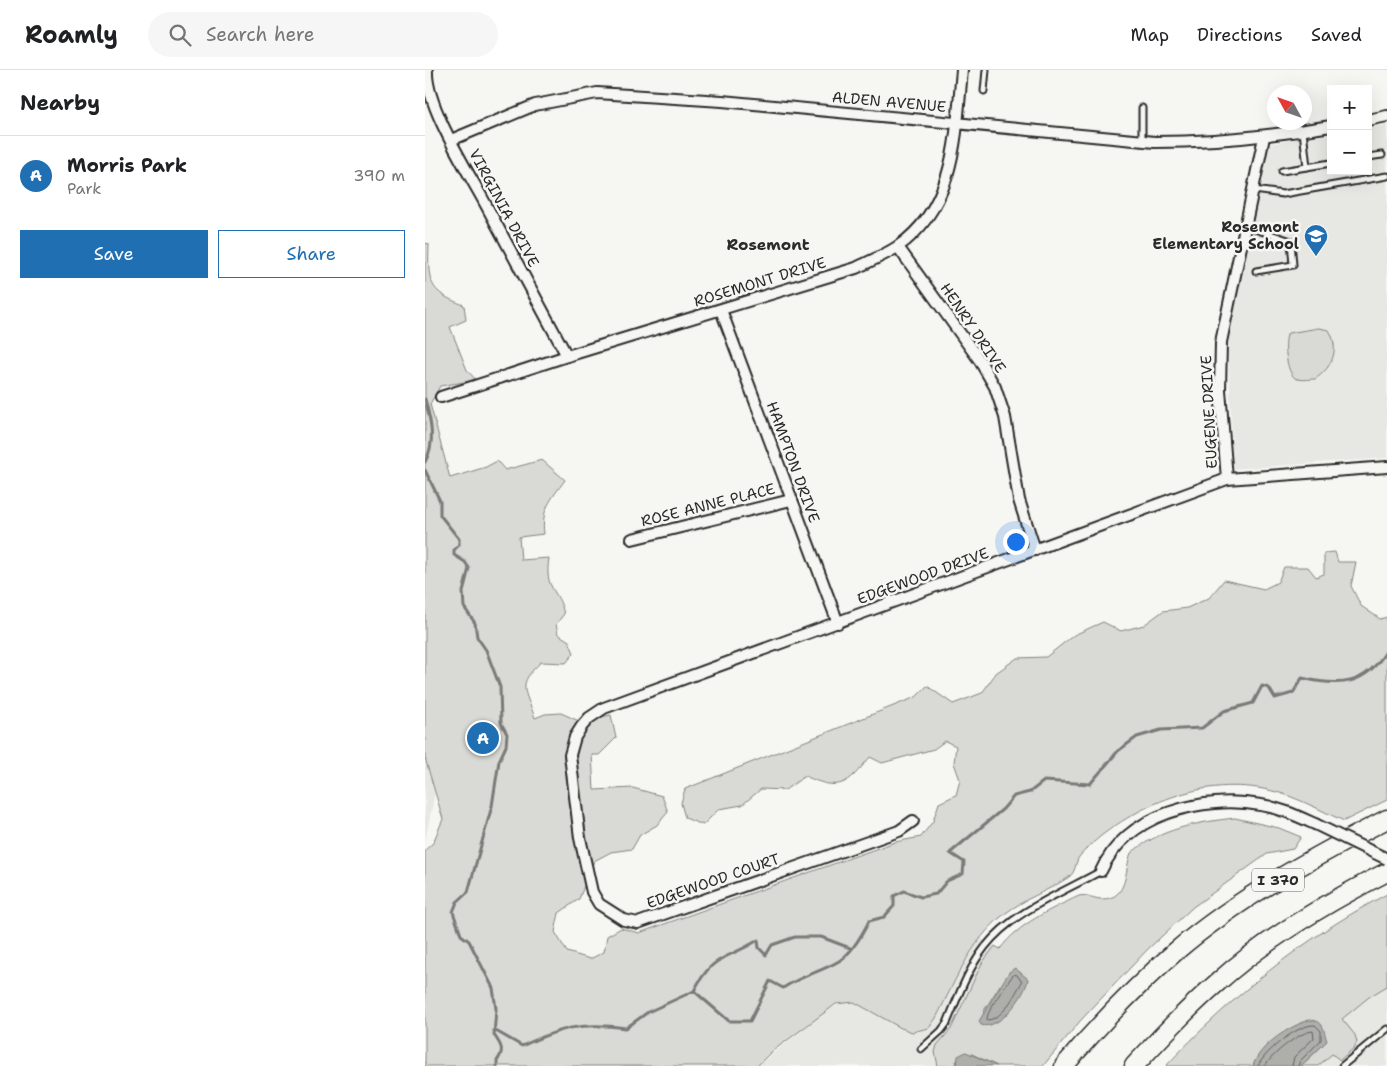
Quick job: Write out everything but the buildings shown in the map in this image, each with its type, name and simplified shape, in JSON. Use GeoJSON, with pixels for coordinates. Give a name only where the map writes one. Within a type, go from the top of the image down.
{"type":"FeatureCollection","features":[{"type":"Feature","properties":{"kind":"highway","name":"I 370"},"geometry":{"type":"LineString","coordinates":[[1064,1066],[1100,1024],[1176,951],[1249,898],[1334,846],[1387,818]]}},
{"type":"Feature","properties":{"kind":"highway"},"geometry":{"type":"LineString","coordinates":[[1137,1066],[1151,1049],[1218,981],[1291,927],[1387,872]]}},
{"type":"Feature","properties":{"kind":"street","name":"VIRGINIA DRIVE"},"geometry":{"type":"LineString","coordinates":[[427,70],[426,79],[431,98],[451,140],[567,356]]}},
{"type":"Feature","properties":{"kind":"street","name":"ROSEMONT DRIVE"},"geometry":{"type":"LineString","coordinates":[[441,397],[567,356],[856,268],[898,247],[924,222],[941,196],[950,170],[963,70]]}},
{"type":"Feature","properties":{"kind":"street","name":"ALDEN AVENUE"},"geometry":{"type":"LineString","coordinates":[[451,140],[535,105],[597,93],[722,101],[1141,141],[1206,142],[1263,137],[1327,127]]}},
{"type":"Feature","properties":{"kind":"street"},"geometry":{"type":"LineString","coordinates":[[1372,119],[1387,116]]}},
{"type":"Feature","properties":{"kind":"street","name":"EUGENE DRIVE"},"geometry":{"type":"LineString","coordinates":[[1227,479],[1220,390],[1221,342],[1254,190],[1263,137]]}},
{"type":"Feature","properties":{"kind":"street","name":"HENRY DRIVE"},"geometry":{"type":"LineString","coordinates":[[898,247],[980,361],[995,387],[1005,417],[1019,500],[1035,550]]}},
{"type":"Feature","properties":{"kind":"street","name":"HAMPTON DRIVE"},"geometry":{"type":"LineString","coordinates":[[721,310],[838,623]]}},
{"type":"Feature","properties":{"kind":"street","name":"EDGEWOOD DRIVE"},"geometry":{"type":"LineString","coordinates":[[620,702],[1227,479],[1387,467]]}},
{"type":"Feature","properties":{"kind":"street","name":"ROSE ANNE PLACE"},"geometry":{"type":"LineString","coordinates":[[631,539],[791,500]]}},
{"type":"Feature","properties":{"kind":"street","name":"EDGEWOOD COURT"},"geometry":{"type":"LineString","coordinates":[[620,702],[604,708],[589,718],[575,737],[570,756],[580,838],[592,892],[599,904],[624,920],[638,923],[704,902],[899,831],[913,821]]}},
{"type":"Feature","properties":{"kind":"street"},"geometry":{"type":"LineString","coordinates":[[1101,872],[1107,857],[1132,832],[1149,822],[1188,807],[1214,802],[1249,803],[1278,808],[1387,860]]}},
{"type":"Feature","properties":{"kind":"lane"},"geometry":{"type":"LineString","coordinates":[[984,91],[987,70]]}},
{"type":"Feature","properties":{"kind":"lane"},"geometry":{"type":"LineString","coordinates":[[1141,141],[1142,108]]}},
{"type":"Feature","properties":{"kind":"lane"},"geometry":{"type":"LineString","coordinates":[[1303,131],[1307,167]]}},
{"type":"Feature","properties":{"kind":"lane"},"geometry":{"type":"LineString","coordinates":[[1372,156],[1382,155]]}},
{"type":"Feature","properties":{"kind":"lane"},"geometry":{"type":"LineString","coordinates":[[1282,171],[1327,164]]}},
{"type":"Feature","properties":{"kind":"lane"},"geometry":{"type":"LineString","coordinates":[[1254,190],[1283,194],[1387,176]]}},
{"type":"Feature","properties":{"kind":"lane"},"geometry":{"type":"LineString","coordinates":[[1245,226],[1291,241],[1293,265],[1256,271]]}},
{"type":"Feature","properties":{"kind":"lane"},"geometry":{"type":"LineString","coordinates":[[921,1049],[947,1023],[977,959],[995,935],[1025,912],[1101,872]]}},
{"type":"Feature","properties":{"kind":"lane"},"geometry":{"type":"LineString","coordinates":[[1342,1066],[1387,1029]]}},
{"type":"Feature","properties":{"kind":"shaded area","name":"Rosemont Elementary School"},"geometry":{"type":"Polygon","coordinates":[[[1387,125],[1387,458],[1233,469],[1228,343],[1268,144],[1327,135],[1327,175],[1372,175],[1372,127],[1387,125]]]}},
{"type":"Feature","properties":{"kind":"shaded area"},"geometry":{"type":"Polygon","coordinates":[[[425,243],[429,244],[429,267],[432,283],[443,295],[464,305],[466,320],[450,327],[467,370],[476,380],[440,386],[430,404],[450,478],[486,467],[497,461],[505,470],[542,460],[565,480],[545,511],[544,534],[519,537],[521,560],[549,558],[548,577],[564,614],[556,624],[558,634],[569,641],[574,653],[566,663],[541,662],[528,676],[525,682],[526,694],[535,718],[545,714],[561,713],[579,721],[611,715],[616,738],[599,755],[592,755],[594,790],[633,788],[662,796],[668,812],[657,825],[640,835],[632,849],[611,852],[594,861],[579,899],[559,913],[555,932],[567,952],[590,959],[604,952],[607,936],[621,928],[639,933],[895,842],[921,837],[933,821],[939,803],[956,795],[960,780],[954,763],[956,746],[945,741],[934,749],[882,763],[870,757],[849,780],[842,783],[827,784],[805,776],[785,790],[761,789],[742,805],[719,809],[703,825],[685,818],[681,803],[685,789],[916,697],[927,686],[953,704],[982,693],[996,673],[1017,658],[1046,657],[1074,635],[1103,622],[1121,631],[1144,625],[1163,611],[1187,608],[1209,598],[1224,580],[1264,589],[1278,582],[1284,567],[1308,567],[1316,577],[1324,574],[1324,553],[1335,552],[1338,562],[1356,562],[1351,586],[1361,606],[1380,619],[1387,617],[1387,800],[1344,821],[1289,796],[1264,789],[1239,786],[1214,787],[1190,792],[1166,799],[1143,809],[1101,836],[1090,846],[1079,857],[1073,873],[1069,877],[1013,908],[987,931],[967,958],[929,1028],[912,1032],[901,1028],[854,1002],[836,1004],[770,1053],[757,1066],[425,1066],[425,850],[433,843],[443,819],[425,758],[425,243]]]}},
{"type":"Feature","properties":{"kind":"shaded area"},"geometry":{"type":"Polygon","coordinates":[[[1319,328],[1329,330],[1334,344],[1333,357],[1326,369],[1315,379],[1297,379],[1289,370],[1286,356],[1286,337],[1288,333],[1319,328]]]}},
{"type":"Feature","properties":{"kind":"shaded area"},"geometry":{"type":"Polygon","coordinates":[[[425,758],[435,792],[425,841],[425,758]]]}},
{"type":"Feature","properties":{"kind":"shaded area"},"geometry":{"type":"Polygon","coordinates":[[[1235,818],[1279,828],[1301,837],[1293,849],[1267,854],[1193,907],[1147,950],[1081,1020],[1043,1066],[997,1066],[972,1054],[956,1061],[957,1066],[938,1066],[935,1052],[937,1045],[951,1029],[982,963],[995,946],[1000,949],[1007,940],[1026,925],[1046,912],[1079,896],[1102,899],[1111,898],[1117,894],[1124,882],[1131,853],[1154,838],[1180,828],[1235,818]],[[1000,985],[983,1012],[995,1023],[1005,1016],[1000,985]]]}},
{"type":"Feature","properties":{"kind":"shaded area"},"geometry":{"type":"Polygon","coordinates":[[[1387,894],[1387,986],[1369,997],[1342,1019],[1355,1035],[1357,1042],[1354,1048],[1340,1060],[1332,1054],[1318,1066],[1301,1066],[1324,1044],[1302,1022],[1267,1046],[1253,1066],[1166,1066],[1216,1016],[1269,971],[1326,930],[1387,894]]]}},
{"type":"Feature","properties":{"kind":"shaded area"},"geometry":{"type":"Polygon","coordinates":[[[980,938],[1000,949],[1002,1066],[757,1066],[827,1010],[845,1002],[854,1002],[901,1028],[919,1032],[936,1018],[961,969],[980,938]]]}},
{"type":"Feature","properties":{"kind":"shaded area"},"geometry":{"type":"Polygon","coordinates":[[[1387,978],[1387,1066],[1306,1066],[1336,1041],[1337,1016],[1387,978]]]}},
{"type":"Feature","properties":{"kind":"water"},"geometry":{"type":"Polygon","coordinates":[[[1015,968],[1028,979],[1022,994],[1011,1010],[996,1023],[981,1025],[979,1021],[1009,972],[1015,968]]]}},
{"type":"Feature","properties":{"kind":"water"},"geometry":{"type":"Polygon","coordinates":[[[1309,1020],[1314,1020],[1321,1024],[1327,1041],[1301,1066],[1253,1066],[1256,1058],[1276,1037],[1309,1020]]]}},
{"type":"Feature","properties":{"kind":"water"},"geometry":{"type":"Polygon","coordinates":[[[966,1052],[997,1066],[957,1066],[958,1056],[966,1052]]]}},
{"type":"Feature","properties":{"kind":"waterway"},"geometry":{"type":"LineString","coordinates":[[425,399],[431,423],[430,447],[425,462]]}},
{"type":"Feature","properties":{"kind":"waterway"},"geometry":{"type":"LineString","coordinates":[[425,470],[440,501],[440,515],[459,539],[459,545],[454,550],[454,555],[465,562],[469,568],[463,592],[464,607],[475,623],[477,637],[486,650],[500,687],[501,723],[507,734],[506,746],[499,761],[492,806],[468,892],[457,902],[453,912],[461,935],[469,941],[493,988],[496,1009],[494,1035],[501,1051],[497,1066]]}},
{"type":"Feature","properties":{"kind":"waterway"},"geometry":{"type":"LineString","coordinates":[[494,1030],[522,1046],[561,1030],[585,1026],[626,1028],[648,1012],[694,991],[729,1021],[750,1021],[770,981],[783,988],[832,965],[844,958],[852,949],[869,921],[884,917],[894,906],[894,896],[904,891],[921,897],[936,894],[947,881],[963,874],[964,862],[950,853],[1003,809],[1014,796],[1030,792],[1044,781],[1090,784],[1118,751],[1137,737],[1161,730],[1202,728],[1224,711],[1253,703],[1262,686],[1269,688],[1275,698],[1293,693],[1302,678],[1340,683],[1351,681],[1370,671],[1387,650]]}},
{"type":"Feature","properties":{"kind":"waterway"},"geometry":{"type":"LineString","coordinates":[[694,991],[714,963],[758,940],[759,948],[766,955],[772,945],[795,937],[821,937],[850,948]]}},
{"type":"Feature","properties":{"kind":"place","name":"Rosemont Elementary School"},"geometry":{"type":"Point","coordinates":[1316,257]}},
{"type":"Feature","properties":{"kind":"place","name":"Morris Park"},"geometry":{"type":"Point","coordinates":[483,738]}},
{"type":"Feature","properties":{"kind":"district","name":"Rosemont"},"geometry":{"type":"Point","coordinates":[768,244]}}]}
